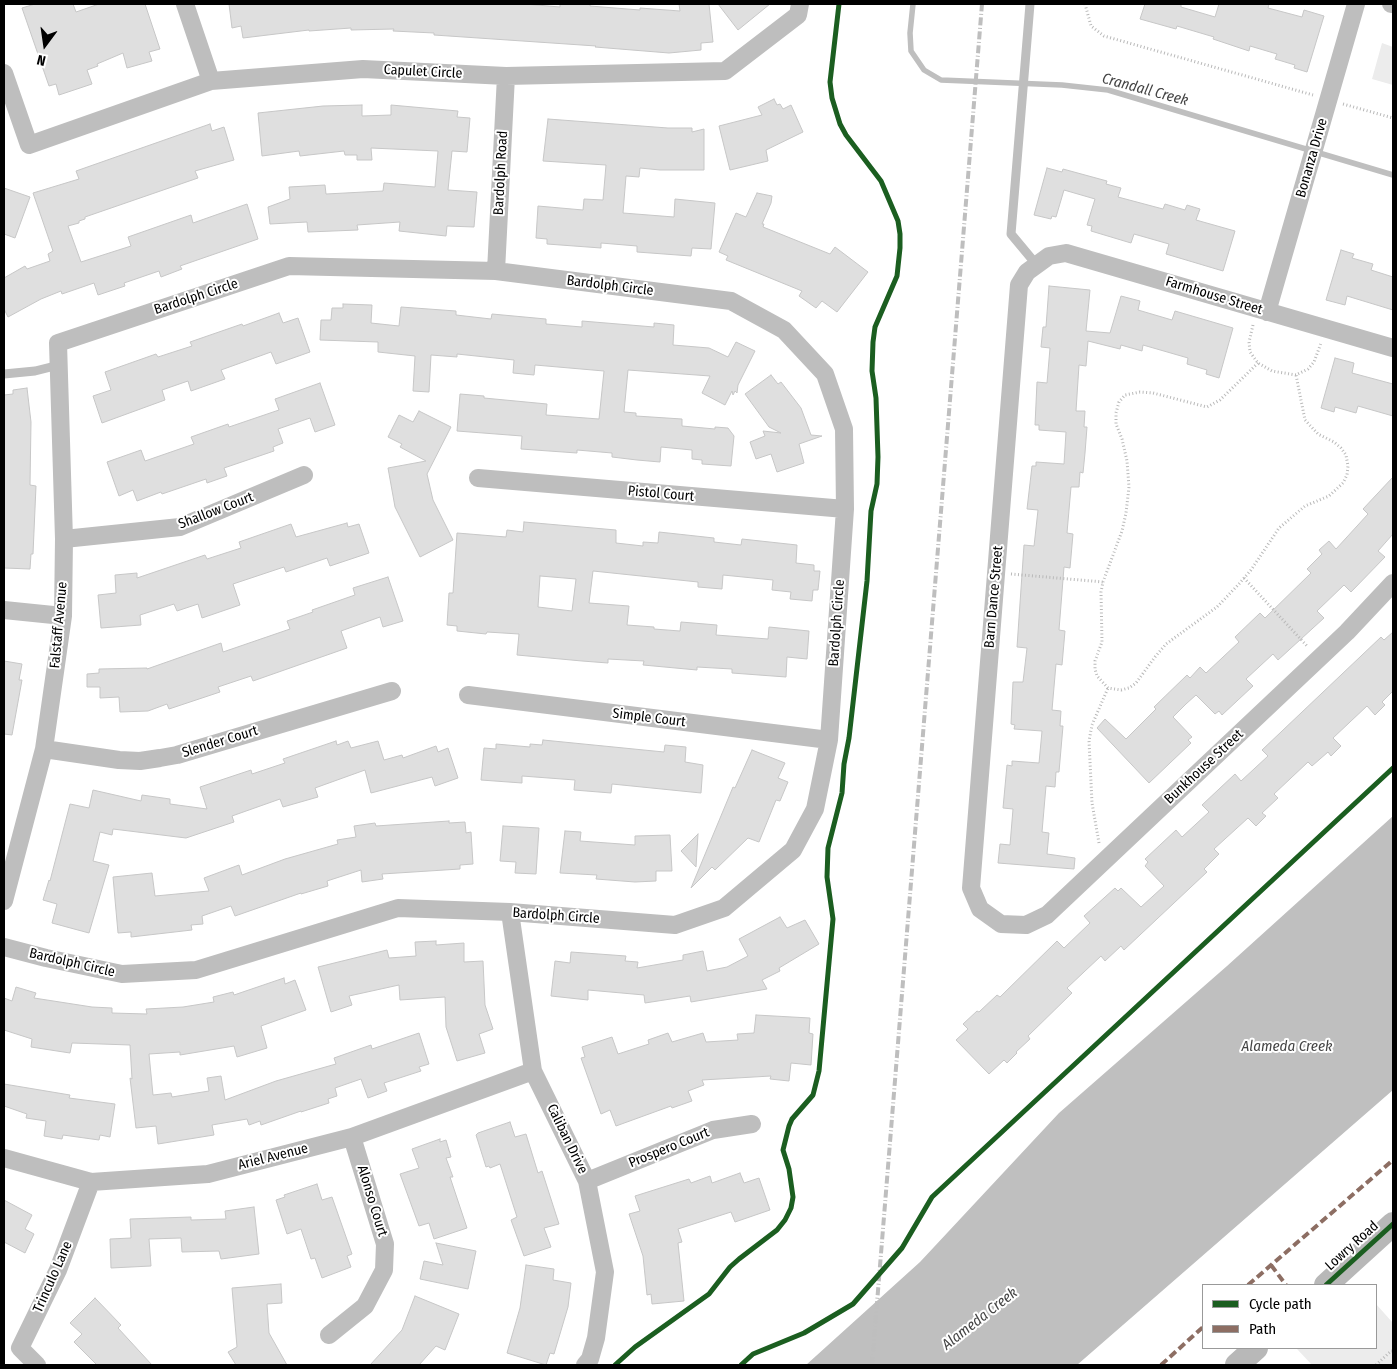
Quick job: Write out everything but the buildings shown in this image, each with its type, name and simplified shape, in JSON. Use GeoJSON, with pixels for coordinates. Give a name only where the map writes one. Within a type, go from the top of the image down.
{"type":"FeatureCollection","features":[{"type":"Feature","properties":{"kind":"street"},"geometry":{"type":"LineString","coordinates":[[185,4],[211,81]]}},
{"type":"Feature","properties":{"kind":"street","name":"Capulet Circle"},"geometry":{"type":"LineString","coordinates":[[4,73],[29,145],[211,81],[363,69],[506,76],[725,71],[798,15],[800,4]]}},
{"type":"Feature","properties":{"kind":"street","name":"Bonanza Drive"},"geometry":{"type":"LineString","coordinates":[[1262,310],[1294,219],[1356,4]]}},
{"type":"Feature","properties":{"kind":"street","name":"Bardolph Road"},"geometry":{"type":"LineString","coordinates":[[496,271],[506,76]]}},
{"type":"Feature","properties":{"kind":"street","name":"Farmhouse Street"},"geometry":{"type":"LineString","coordinates":[[1036,264],[1049,256],[1066,252],[1393,348]]}},
{"type":"Feature","properties":{"kind":"street","name":"Barn Dance Street"},"geometry":{"type":"LineString","coordinates":[[1001,924],[980,909],[971,888],[1019,285],[1026,272],[1036,264]]}},
{"type":"Feature","properties":{"kind":"street","name":"Bardolph Circle"},"geometry":{"type":"LineString","coordinates":[[4,947],[122,974],[196,970],[398,908],[510,912],[675,925],[724,908],[793,850],[815,809],[829,740],[845,510],[844,429],[825,374],[784,330],[731,301],[496,271],[288,266],[58,343]]}},
{"type":"Feature","properties":{"kind":"street","name":"Falstaff Avenue"},"geometry":{"type":"LineString","coordinates":[[4,901],[44,749],[63,616],[64,539],[58,343]]}},
{"type":"Feature","properties":{"kind":"street","name":"Shallow Court"},"geometry":{"type":"LineString","coordinates":[[64,539],[180,527],[304,475]]}},
{"type":"Feature","properties":{"kind":"street","name":"Pistol Court"},"geometry":{"type":"LineString","coordinates":[[478,478],[845,510]]}},
{"type":"Feature","properties":{"kind":"street","name":"Bunkhouse Street"},"geometry":{"type":"LineString","coordinates":[[1001,924],[1026,925],[1047,915],[1319,659],[1393,583]]}},
{"type":"Feature","properties":{"kind":"street"},"geometry":{"type":"LineString","coordinates":[[4,610],[63,616]]}},
{"type":"Feature","properties":{"kind":"street","name":"Slender Court"},"geometry":{"type":"LineString","coordinates":[[44,749],[119,760],[140,761],[160,758],[177,755],[392,691]]}},
{"type":"Feature","properties":{"kind":"street","name":"Simple Court"},"geometry":{"type":"LineString","coordinates":[[468,695],[829,740]]}},
{"type":"Feature","properties":{"kind":"street","name":"Caliban Drive"},"geometry":{"type":"LineString","coordinates":[[510,912],[533,1071],[587,1181],[604,1272],[596,1338],[590,1359],[585,1365]]}},
{"type":"Feature","properties":{"kind":"street","name":"Ariel Avenue"},"geometry":{"type":"LineString","coordinates":[[4,1158],[91,1182],[208,1174],[352,1137],[533,1071]]}},
{"type":"Feature","properties":{"kind":"street","name":"Prospero Court"},"geometry":{"type":"LineString","coordinates":[[587,1181],[713,1130],[752,1124]]}},
{"type":"Feature","properties":{"kind":"street","name":"Alonso Court"},"geometry":{"type":"LineString","coordinates":[[330,1335],[365,1306],[384,1270],[385,1244],[352,1137]]}},
{"type":"Feature","properties":{"kind":"street","name":"Trinculo Lane"},"geometry":{"type":"LineString","coordinates":[[37,1365],[20,1348],[58,1270],[91,1182]]}},
{"type":"Feature","properties":{"kind":"street","name":"Lowry Road"},"geometry":{"type":"LineString","coordinates":[[1327,1284],[1393,1224]]}},
{"type":"Feature","properties":{"kind":"street"},"geometry":{"type":"LineString","coordinates":[[1237,1365],[1255,1349]]}},
{"type":"Feature","properties":{"kind":"lane"},"geometry":{"type":"LineString","coordinates":[[1030,4],[1011,234],[1036,264]]}},
{"type":"Feature","properties":{"kind":"lane"},"geometry":{"type":"LineString","coordinates":[[4,374],[59,366]]}},
{"type":"Feature","properties":{"kind":"path"},"geometry":{"type":"LineString","coordinates":[[1084,4],[1091,26],[1104,36],[1321,98]]}},
{"type":"Feature","properties":{"kind":"path"},"geometry":{"type":"LineString","coordinates":[[1337,102],[1393,118]]}},
{"type":"Feature","properties":{"kind":"path"},"geometry":{"type":"LineString","coordinates":[[1262,310],[1249,342],[1250,352],[1258,363],[1272,371],[1296,374],[1308,369],[1314,362],[1326,328]]}},
{"type":"Feature","properties":{"kind":"path"},"geometry":{"type":"LineString","coordinates":[[1258,363],[1220,400],[1207,407],[1153,393],[1140,392],[1125,395],[1119,402],[1116,412],[1116,424],[1127,460],[1129,487],[1126,514],[1101,592],[1102,642],[1095,660],[1095,669],[1101,682],[1108,688],[1121,690],[1129,688],[1136,683],[1166,644],[1218,608],[1244,578],[1279,528],[1305,506],[1328,496],[1343,483],[1347,475],[1346,455],[1334,442],[1318,434],[1304,420],[1296,374]]}},
{"type":"Feature","properties":{"kind":"path"},"geometry":{"type":"LineString","coordinates":[[996,573],[1103,582]]}},
{"type":"Feature","properties":{"kind":"path"},"geometry":{"type":"LineString","coordinates":[[1244,578],[1319,659]]}},
{"type":"Feature","properties":{"kind":"path"},"geometry":{"type":"LineString","coordinates":[[1104,860],[1092,804],[1088,741],[1092,725],[1108,688]]}},
{"type":"Feature","properties":{"kind":"path"},"geometry":{"type":"LineString","coordinates":[[1376,1365],[1393,1351]]}},
{"type":"Feature","properties":{"kind":"shaded area"},"geometry":{"type":"Polygon","coordinates":[[[1382,43],[1393,47],[1393,85],[1372,79],[1382,43]]]}},
{"type":"Feature","properties":{"kind":"shaded area"},"geometry":{"type":"Polygon","coordinates":[[[1377,1305],[1393,1323],[1393,1365],[1312,1365],[1297,1349],[1377,1349],[1377,1305]]]}},
{"type":"Feature","properties":{"kind":"water","name":"Alameda Creek"},"geometry":{"type":"Polygon","coordinates":[[[1393,816],[1393,1090],[1077,1365],[806,1365],[920,1262],[1059,1113],[1227,966],[1393,816]]]}},
{"type":"Feature","properties":{"kind":"waterway","name":"Crandall Creek"},"geometry":{"type":"LineString","coordinates":[[913,4],[910,33],[911,51],[924,70],[941,80],[1062,85],[1108,90],[1393,175]]}},
{"type":"Feature","properties":{"kind":"railway"},"geometry":{"type":"LineString","coordinates":[[872,1365],[982,4]]}},
{"type":"Feature","properties":{"kind":"marked path"},"geometry":{"type":"LineString","coordinates":[[1249,1284],[1393,1160]]}},
{"type":"Feature","properties":{"kind":"marked path"},"geometry":{"type":"LineString","coordinates":[[1271,1265],[1285,1284]]}},
{"type":"Feature","properties":{"kind":"marked path"},"geometry":{"type":"LineString","coordinates":[[1161,1365],[1202,1328]]}},
{"type":"Feature","properties":{"kind":"cycle path"},"geometry":{"type":"LineString","coordinates":[[615,1365],[635,1347],[709,1294],[730,1267],[777,1230],[785,1220],[791,1208],[793,1197],[789,1169],[783,1150],[792,1119],[813,1095],[819,1071],[833,919],[827,877],[828,848],[842,793],[867,581],[871,511],[877,484],[876,398],[872,371],[873,342],[875,327],[897,276],[900,248],[898,221],[881,181],[846,135],[840,124],[832,98],[830,82],[839,4]]}},
{"type":"Feature","properties":{"kind":"cycle path"},"geometry":{"type":"LineString","coordinates":[[741,1365],[753,1354],[804,1333],[853,1304],[902,1248],[932,1197],[1393,768]]}},
{"type":"Feature","properties":{"kind":"cycle path"},"geometry":{"type":"LineString","coordinates":[[1327,1284],[1393,1224]]}}]}
